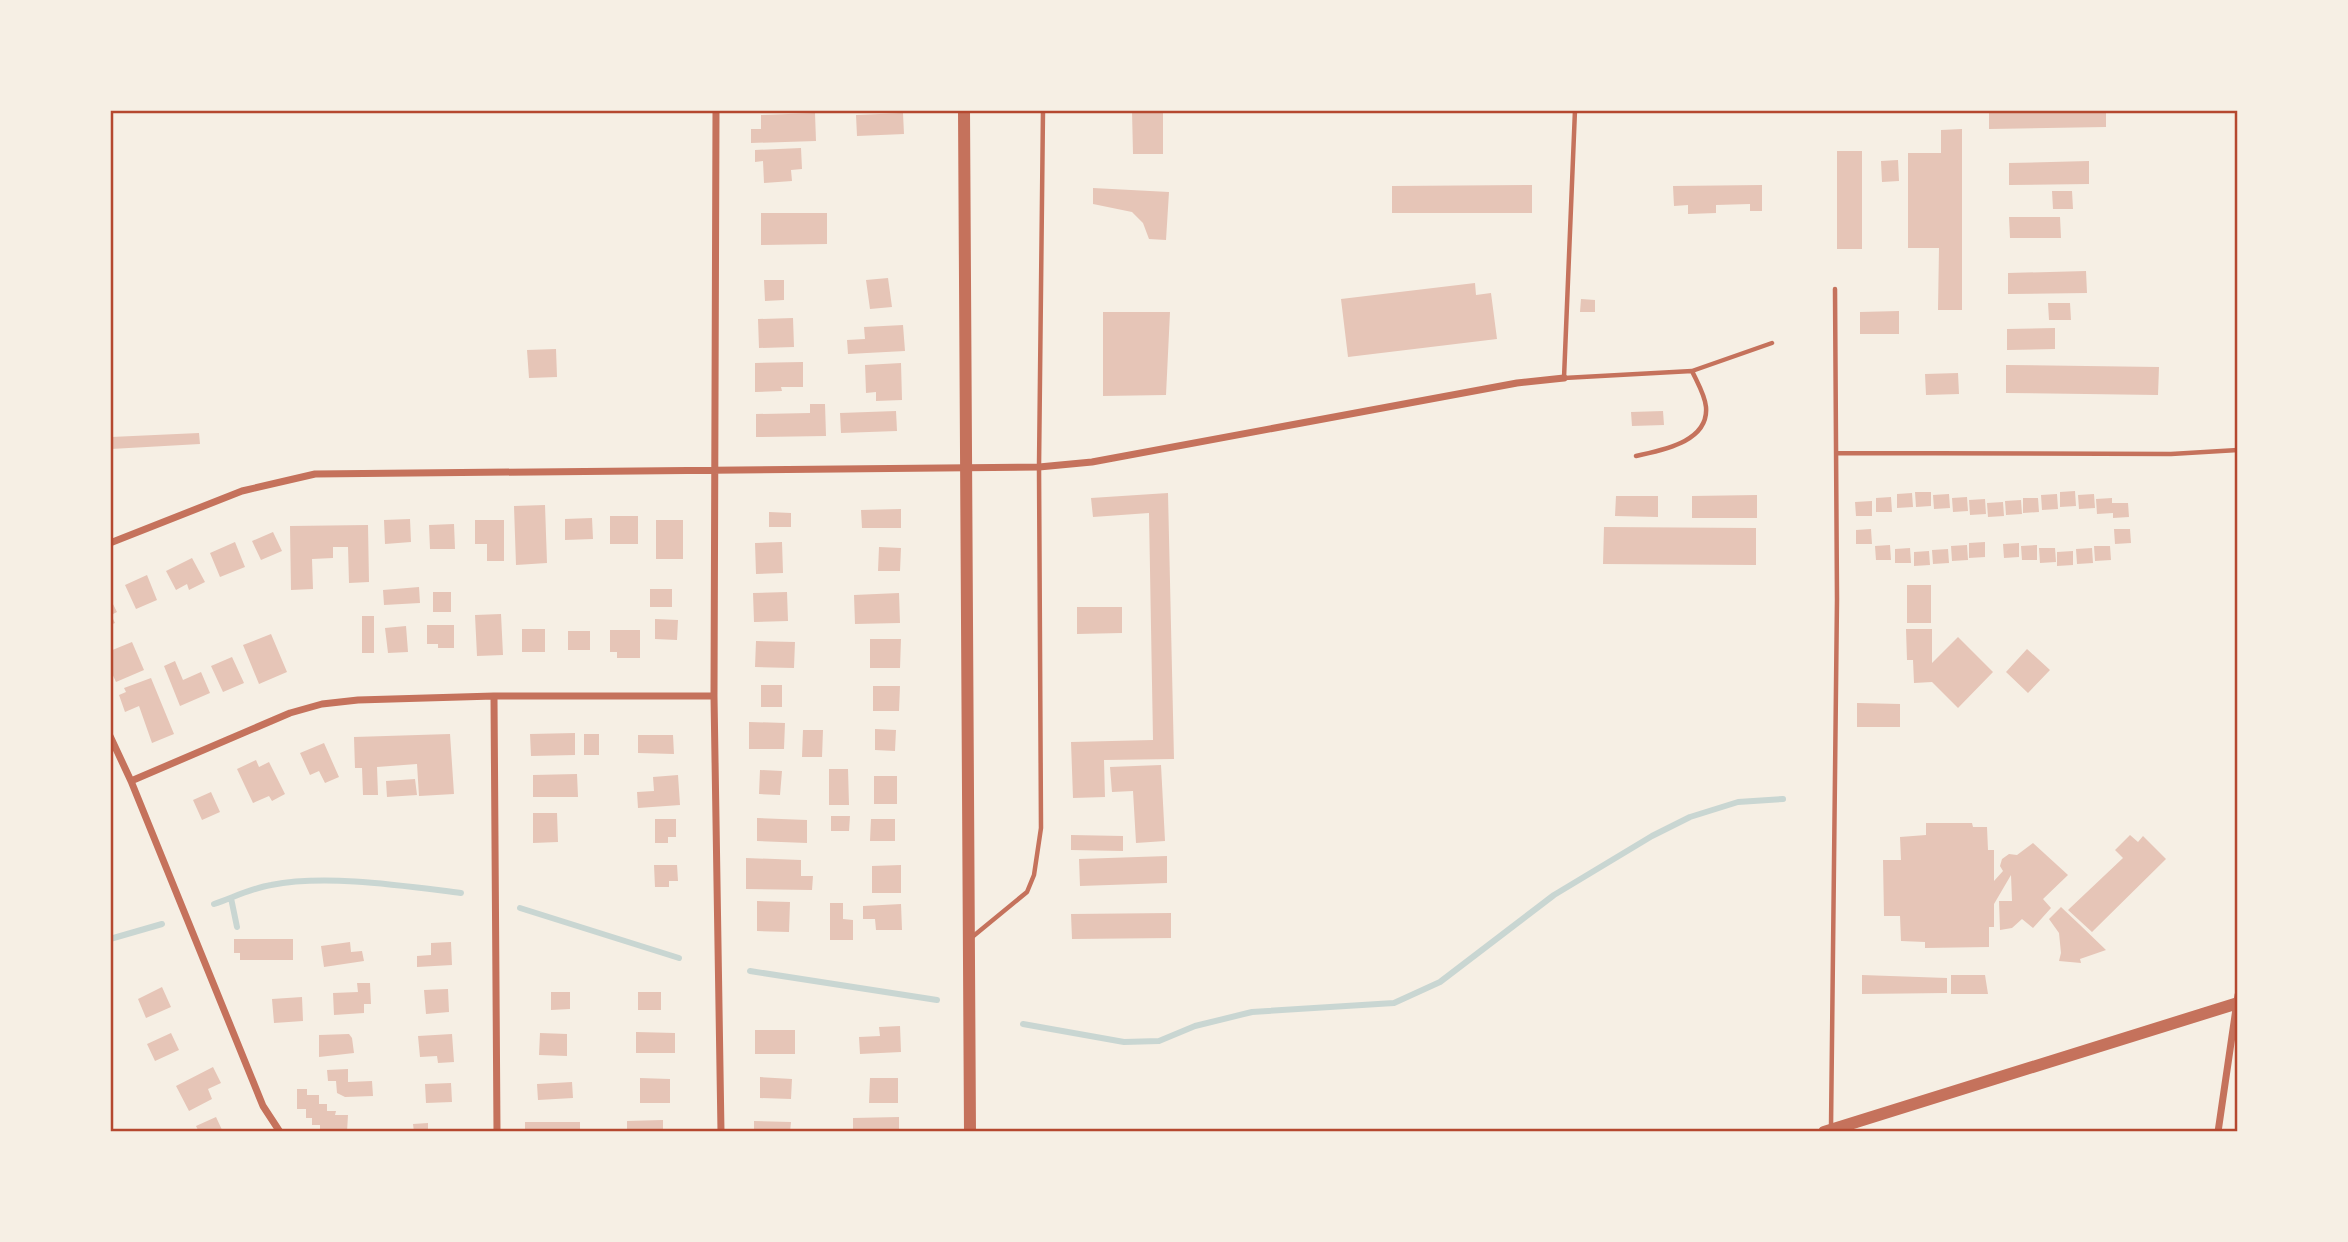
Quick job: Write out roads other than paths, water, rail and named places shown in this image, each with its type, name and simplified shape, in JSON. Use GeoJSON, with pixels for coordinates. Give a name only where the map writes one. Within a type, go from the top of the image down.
{"type":"FeatureCollection","features":[{"type":"Feature","properties":{"kind":"street"},"geometry":{"type":"LineString","coordinates":[[716,110],[714,696],[721,1132]]}},
{"type":"Feature","properties":{"kind":"street"},"geometry":{"type":"LineString","coordinates":[[964,110],[970,1132]]}},
{"type":"Feature","properties":{"kind":"street"},"geometry":{"type":"LineString","coordinates":[[110,543],[242,491],[315,474],[1040,467],[1092,462],[1517,383],[1564,378]]}},
{"type":"Feature","properties":{"kind":"street"},"geometry":{"type":"LineString","coordinates":[[131,782],[290,713],[322,704],[358,700],[494,696],[714,696]]}},
{"type":"Feature","properties":{"kind":"street"},"geometry":{"type":"LineString","coordinates":[[494,696],[497,1132]]}},
{"type":"Feature","properties":{"kind":"street"},"geometry":{"type":"LineString","coordinates":[[110,736],[263,1106],[280,1132]]}},
{"type":"Feature","properties":{"kind":"street"},"geometry":{"type":"LineString","coordinates":[[2218,1132],[2238,995]]}},
{"type":"Feature","properties":{"kind":"street"},"geometry":{"type":"LineString","coordinates":[[1829,1131],[2238,1003]]}},
{"type":"Feature","properties":{"kind":"lane"},"geometry":{"type":"LineString","coordinates":[[967,941],[1027,892],[1034,875],[1041,828],[1043,110]]}},
{"type":"Feature","properties":{"kind":"lane"},"geometry":{"type":"LineString","coordinates":[[1575,110],[1564,378],[1692,371],[1772,343]]}},
{"type":"Feature","properties":{"kind":"lane"},"geometry":{"type":"LineString","coordinates":[[1829,1131],[1837,453],[1835,289]]}},
{"type":"Feature","properties":{"kind":"lane"},"geometry":{"type":"LineString","coordinates":[[1636,456],[1661,450],[1687,439],[1704,424],[1706,405],[1692,371]]}},
{"type":"Feature","properties":{"kind":"lane"},"geometry":{"type":"LineString","coordinates":[[1837,453],[2171,454],[2238,450]]}},
{"type":"Feature","properties":{"kind":"waterway"},"geometry":{"type":"LineString","coordinates":[[1023,1024],[1124,1042],[1159,1041],[1195,1026],[1252,1012],[1394,1003],[1440,982],[1554,895],[1652,836],[1690,817],[1738,802],[1783,799]]}},
{"type":"Feature","properties":{"kind":"waterway"},"geometry":{"type":"LineString","coordinates":[[214,904],[264,886],[293,882],[366,882],[461,893]]}},
{"type":"Feature","properties":{"kind":"waterway"},"geometry":{"type":"LineString","coordinates":[[231,898],[237,927]]}},
{"type":"Feature","properties":{"kind":"waterway"},"geometry":{"type":"LineString","coordinates":[[520,908],[679,958]]}},
{"type":"Feature","properties":{"kind":"waterway"},"geometry":{"type":"LineString","coordinates":[[110,939],[162,924]]}},
{"type":"Feature","properties":{"kind":"waterway"},"geometry":{"type":"LineString","coordinates":[[750,971],[937,1000]]}}]}
